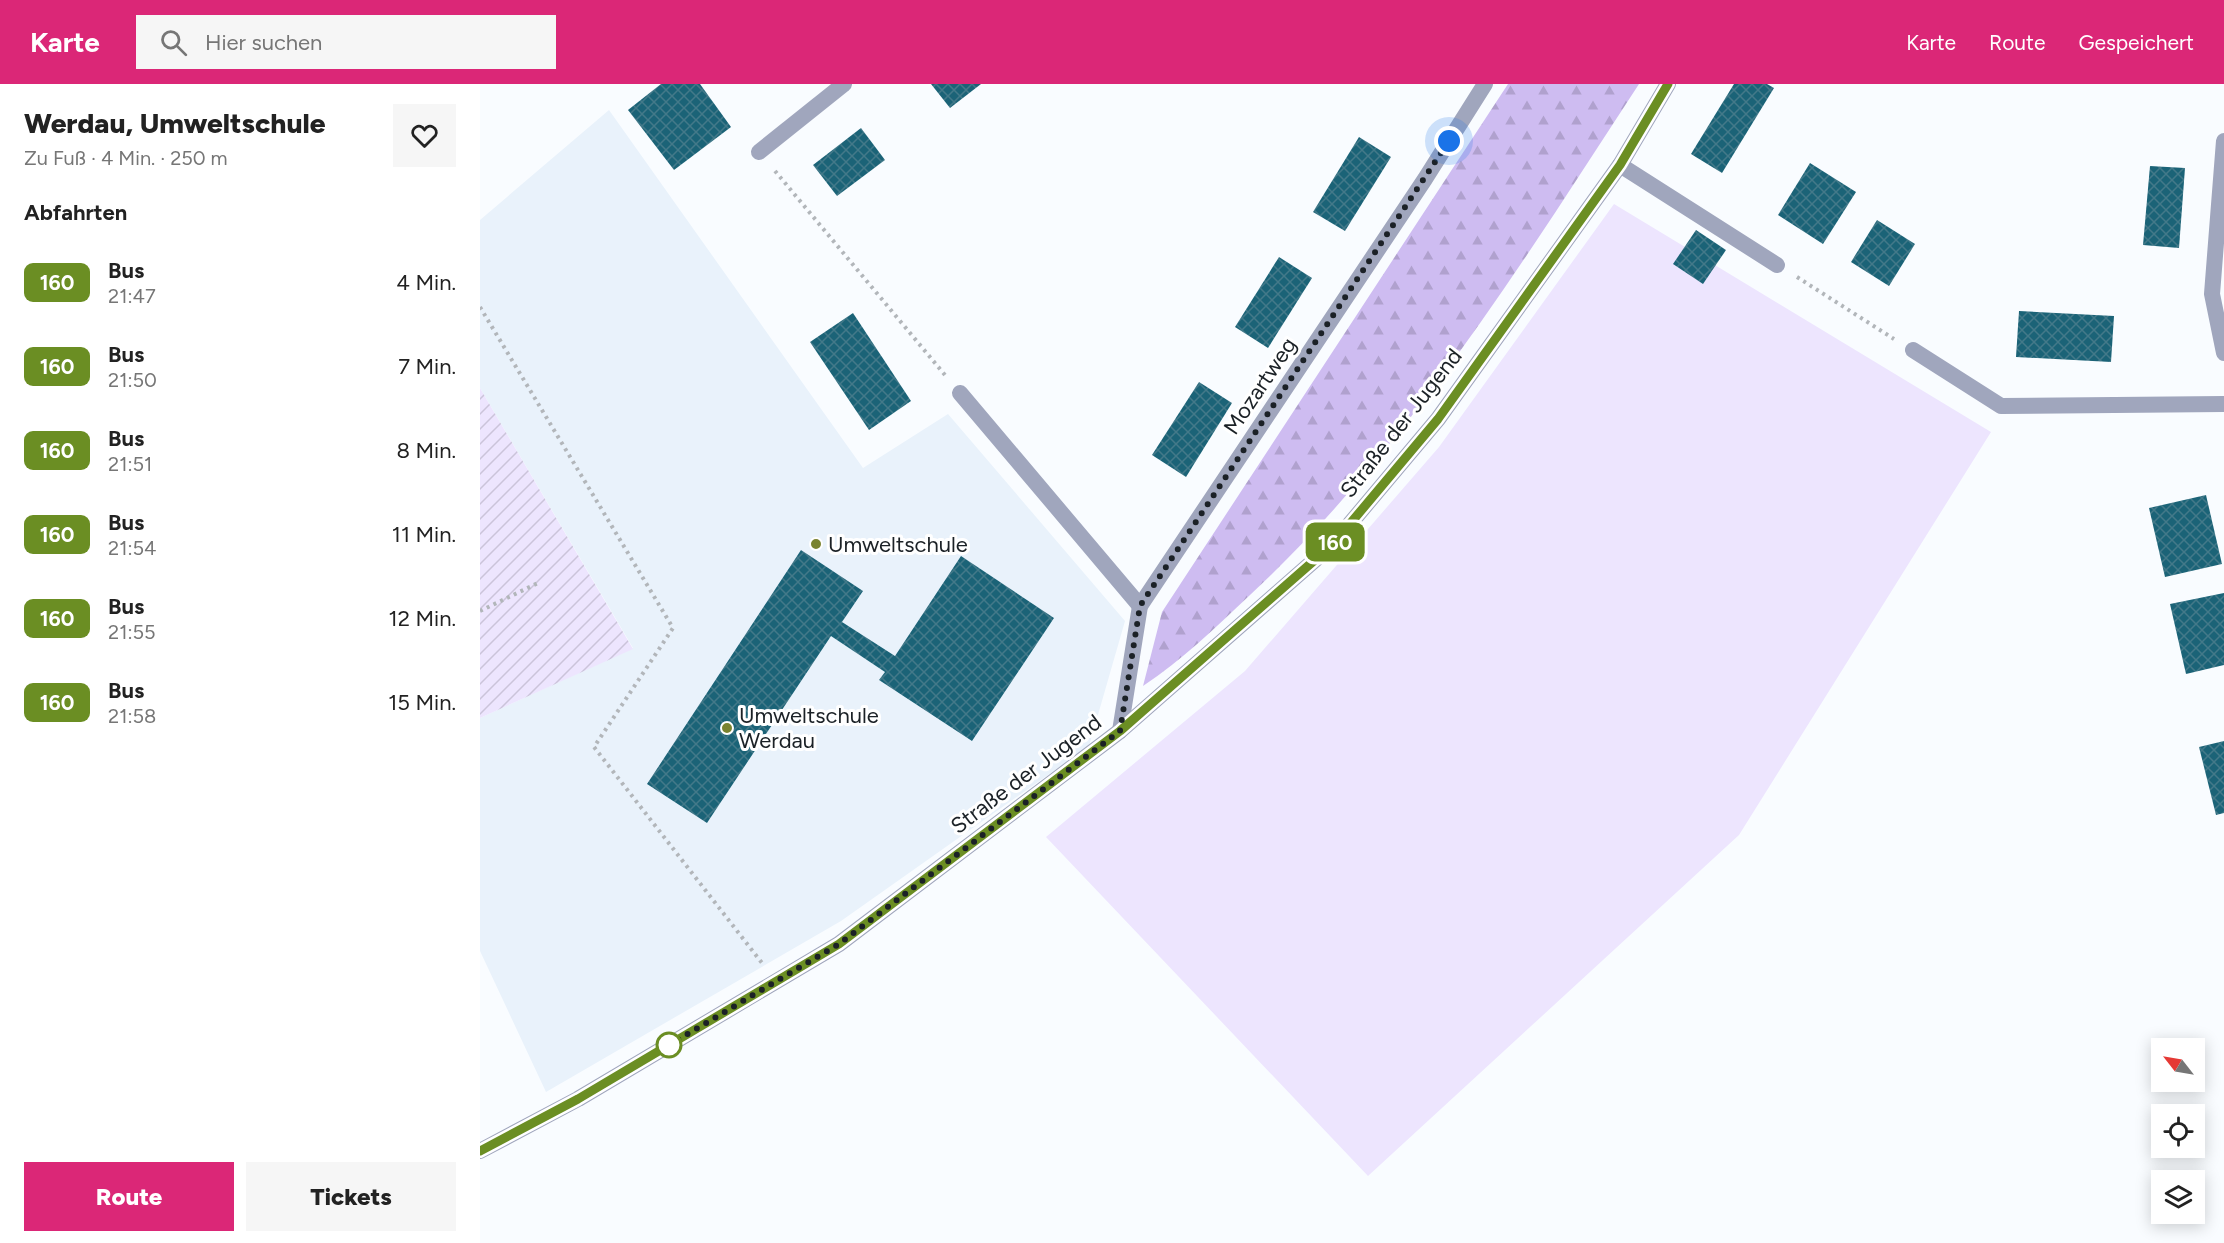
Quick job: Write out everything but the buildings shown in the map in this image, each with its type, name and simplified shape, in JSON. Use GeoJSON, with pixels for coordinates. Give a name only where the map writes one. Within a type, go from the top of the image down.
{"type":"FeatureCollection","features":[{"type":"Feature","properties":{"kind":"street"},"geometry":{"type":"LineString","coordinates":[[759,152],[844,84]]}},
{"type":"Feature","properties":{"kind":"street","name":"Mozartweg"},"geometry":{"type":"LineString","coordinates":[[1120,731],[1140,606],[1485,84]]}},
{"type":"Feature","properties":{"kind":"street","name":"Straße der Jugend"},"geometry":{"type":"LineString","coordinates":[[480,1151],[578,1099],[839,944],[1120,731],[1333,544],[1438,419],[1620,165],[1668,84]]}},
{"type":"Feature","properties":{"kind":"street"},"geometry":{"type":"LineString","coordinates":[[2224,141],[2212,294],[2224,353]]}},
{"type":"Feature","properties":{"kind":"street"},"geometry":{"type":"LineString","coordinates":[[1620,165],[1777,265]]}},
{"type":"Feature","properties":{"kind":"street"},"geometry":{"type":"LineString","coordinates":[[1913,350],[2001,406],[2224,404]]}},
{"type":"Feature","properties":{"kind":"street"},"geometry":{"type":"LineString","coordinates":[[960,393],[1140,606]]}},
{"type":"Feature","properties":{"kind":"path"},"geometry":{"type":"LineString","coordinates":[[759,152],[960,393]]}},
{"type":"Feature","properties":{"kind":"path"},"geometry":{"type":"LineString","coordinates":[[1777,265],[1913,350]]}},
{"type":"Feature","properties":{"kind":"path"},"geometry":{"type":"LineString","coordinates":[[480,307],[673,628],[594,747],[775,981]]}},
{"type":"Feature","properties":{"kind":"path"},"geometry":{"type":"LineString","coordinates":[[480,611],[540,582]]}},
{"type":"Feature","properties":{"kind":"shaded area","name":"Umweltschule"},"geometry":{"type":"Polygon","coordinates":[[[609,110],[863,468],[948,414],[1125,621],[1089,746],[841,921],[546,1092],[480,951],[480,718],[633,648],[480,388],[480,220],[609,110]]]}},
{"type":"Feature","properties":{"kind":"shaded area"},"geometry":{"type":"Polygon","coordinates":[[[1614,204],[1991,432],[1739,835],[1368,1176],[1046,837],[1245,671],[1439,447],[1614,204]]]}},
{"type":"Feature","properties":{"kind":"shaded area"},"geometry":{"type":"Polygon","coordinates":[[[480,388],[633,649],[480,718],[480,388]]]}},
{"type":"Feature","properties":{"kind":"green space"},"geometry":{"type":"Polygon","coordinates":[[[1508,84],[1639,84],[1551,219],[1460,352],[1361,478],[1307,538],[1250,595],[1185,654],[1143,686],[1162,612],[1508,84]]]}},
{"type":"Feature","properties":{"kind":"bus line","name":"160"},"geometry":{"type":"LineString","coordinates":[[480,1151],[578,1099],[839,944],[1120,731],[1333,544],[1438,419],[1620,165],[1668,84]]}},
{"type":"Feature","properties":{"kind":"place","name":"Umweltschule"},"geometry":{"type":"Point","coordinates":[816,544]}},
{"type":"Feature","properties":{"kind":"place","name":"Umweltschule Werdau"},"geometry":{"type":"Point","coordinates":[727,728]}},
{"type":"Feature","properties":{"kind":"route"},"geometry":{"type":"LineString","coordinates":[[669,1045],[839,944],[1120,731],[1140,606],[1449,141]]}}]}
